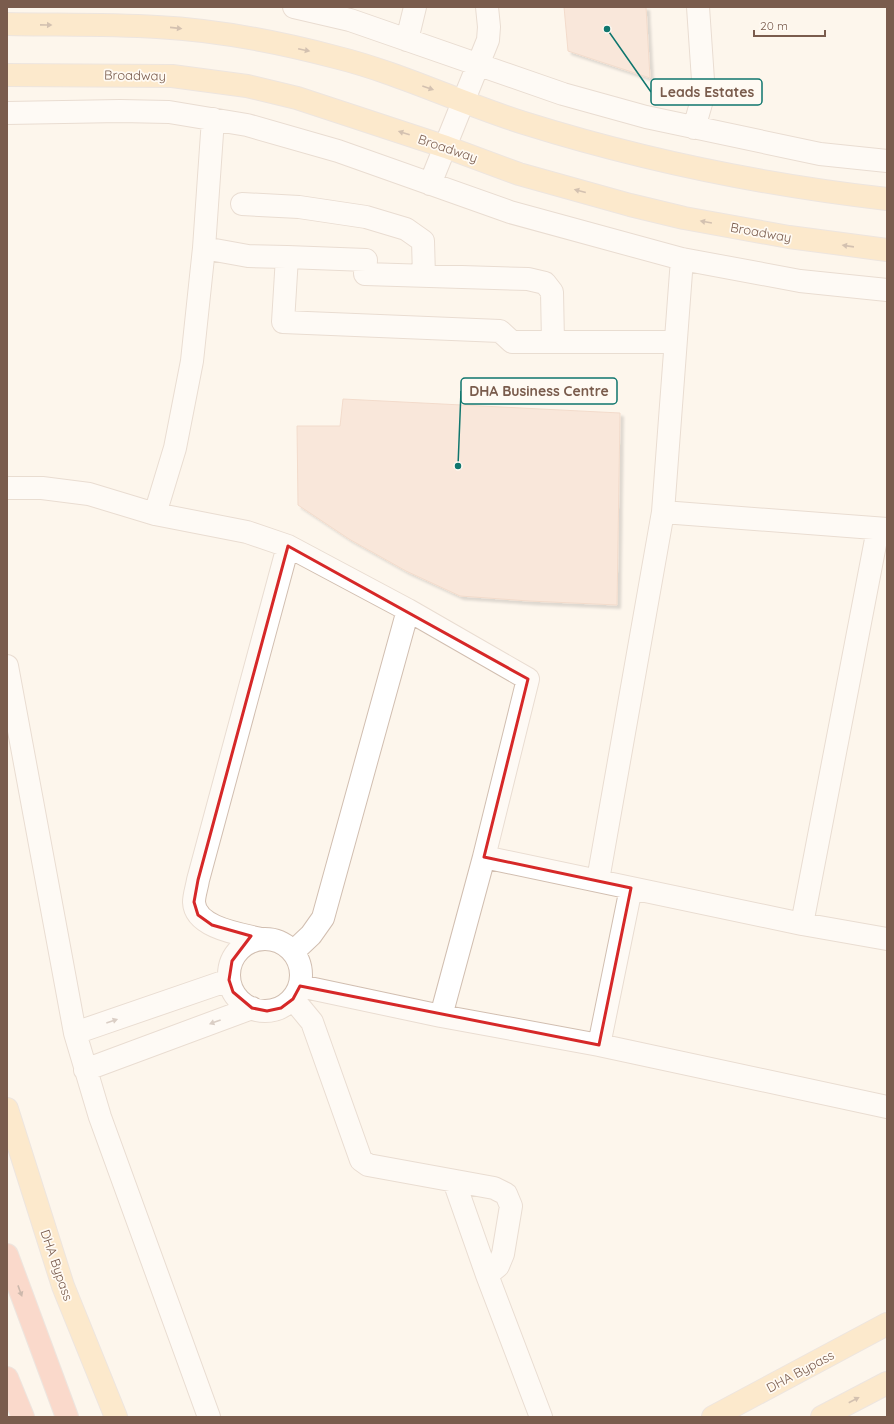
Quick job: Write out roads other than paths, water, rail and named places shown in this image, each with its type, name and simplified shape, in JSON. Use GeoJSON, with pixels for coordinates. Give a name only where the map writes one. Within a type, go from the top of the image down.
{"type":"FeatureCollection","features":[{"type":"Feature","properties":{"kind":"highway"},"geometry":{"type":"LineString","coordinates":[[7,1254],[67,1417]]}},
{"type":"Feature","properties":{"kind":"highway"},"geometry":{"type":"LineString","coordinates":[[7,1378],[23,1417]]}},
{"type":"Feature","properties":{"kind":"main road"},"geometry":{"type":"LineString","coordinates":[[7,24],[159,27],[236,37],[336,57],[464,101],[522,123],[678,164],[734,176],[842,194],[887,199]]}},
{"type":"Feature","properties":{"kind":"main road","name":"Broadway"},"geometry":{"type":"LineString","coordinates":[[7,75],[137,74],[219,81],[297,98],[446,147],[519,174],[684,218],[789,237],[887,250]]}},
{"type":"Feature","properties":{"kind":"main road","name":"DHA Bypass"},"geometry":{"type":"LineString","coordinates":[[7,1109],[63,1286],[116,1417]]}},
{"type":"Feature","properties":{"kind":"main road","name":"DHA Bypass"},"geometry":{"type":"LineString","coordinates":[[713,1417],[887,1324]]}},
{"type":"Feature","properties":{"kind":"main road"},"geometry":{"type":"LineString","coordinates":[[822,1417],[887,1383]]}},
{"type":"Feature","properties":{"kind":"street"},"geometry":{"type":"LineString","coordinates":[[294,7],[350,20],[563,94],[694,128],[820,154],[887,161]]}},
{"type":"Feature","properties":{"kind":"street"},"geometry":{"type":"LineString","coordinates":[[407,40],[415,7]]}},
{"type":"Feature","properties":{"kind":"street"},"geometry":{"type":"LineString","coordinates":[[430,184],[479,66],[488,40],[488,7]]}},
{"type":"Feature","properties":{"kind":"street"},"geometry":{"type":"LineString","coordinates":[[694,128],[702,100],[704,80],[698,7]]}},
{"type":"Feature","properties":{"kind":"street"},"geometry":{"type":"LineString","coordinates":[[7,113],[155,112],[213,119],[268,130],[331,148],[510,212],[682,259],[800,281],[887,290]]}},
{"type":"Feature","properties":{"kind":"street"},"geometry":{"type":"LineString","coordinates":[[155,514],[175,448],[192,361],[204,248],[213,119]]}},
{"type":"Feature","properties":{"kind":"street"},"geometry":{"type":"LineString","coordinates":[[242,204],[299,207],[336,212],[366,217],[406,229],[423,241],[424,276]]}},
{"type":"Feature","properties":{"kind":"street"},"geometry":{"type":"LineString","coordinates":[[204,248],[248,256],[366,260],[365,274],[528,279],[545,283],[552,292],[553,342]]}},
{"type":"Feature","properties":{"kind":"street"},"geometry":{"type":"LineString","coordinates":[[286,257],[283,322],[500,332],[512,342],[676,342]]}},
{"type":"Feature","properties":{"kind":"street"},"geometry":{"type":"LineString","coordinates":[[598,880],[663,512],[682,259]]}},
{"type":"Feature","properties":{"kind":"street"},"geometry":{"type":"LineString","coordinates":[[7,488],[42,488],[89,494],[155,514],[247,532],[288,546],[408,610],[528,679],[484,857],[441,1016]]}},
{"type":"Feature","properties":{"kind":"street"},"geometry":{"type":"LineString","coordinates":[[663,512],[883,529],[802,924]]}},
{"type":"Feature","properties":{"kind":"street"},"geometry":{"type":"LineString","coordinates":[[261,939],[243,946],[232,961],[229,980],[233,992],[241,1002],[252,1008],[267,1011],[281,1008],[296,992],[301,968],[293,952],[284,944],[273,940],[261,939],[212,925],[198,916],[194,902],[198,880],[288,546]]}},
{"type":"Feature","properties":{"kind":"street"},"geometry":{"type":"LineString","coordinates":[[293,952],[311,935],[323,918],[408,610]]}},
{"type":"Feature","properties":{"kind":"street"},"geometry":{"type":"LineString","coordinates":[[7,666],[75,1033],[100,1117],[209,1417]]}},
{"type":"Feature","properties":{"kind":"street"},"geometry":{"type":"LineString","coordinates":[[484,857],[802,924],[887,939]]}},
{"type":"Feature","properties":{"kind":"street"},"geometry":{"type":"LineString","coordinates":[[599,1045],[631,888]]}},
{"type":"Feature","properties":{"kind":"street"},"geometry":{"type":"LineString","coordinates":[[75,1033],[229,980]]}},
{"type":"Feature","properties":{"kind":"street"},"geometry":{"type":"LineString","coordinates":[[296,992],[441,1016],[599,1045],[887,1107]]}},
{"type":"Feature","properties":{"kind":"street"},"geometry":{"type":"LineString","coordinates":[[296,992],[312,1022],[361,1160],[368,1165],[494,1188],[506,1194],[511,1206],[503,1254],[498,1266],[487,1275]]}},
{"type":"Feature","properties":{"kind":"street"},"geometry":{"type":"LineString","coordinates":[[85,1070],[252,1008]]}},
{"type":"Feature","properties":{"kind":"street"},"geometry":{"type":"LineString","coordinates":[[454,1181],[487,1275],[541,1417]]}},
{"type":"Feature","properties":{"kind":"place","name":"Leads Estates"},"geometry":{"type":"Point","coordinates":[607,29]}},
{"type":"Feature","properties":{"kind":"place","name":"DHA Business Centre"},"geometry":{"type":"Point","coordinates":[458,466]}}]}
